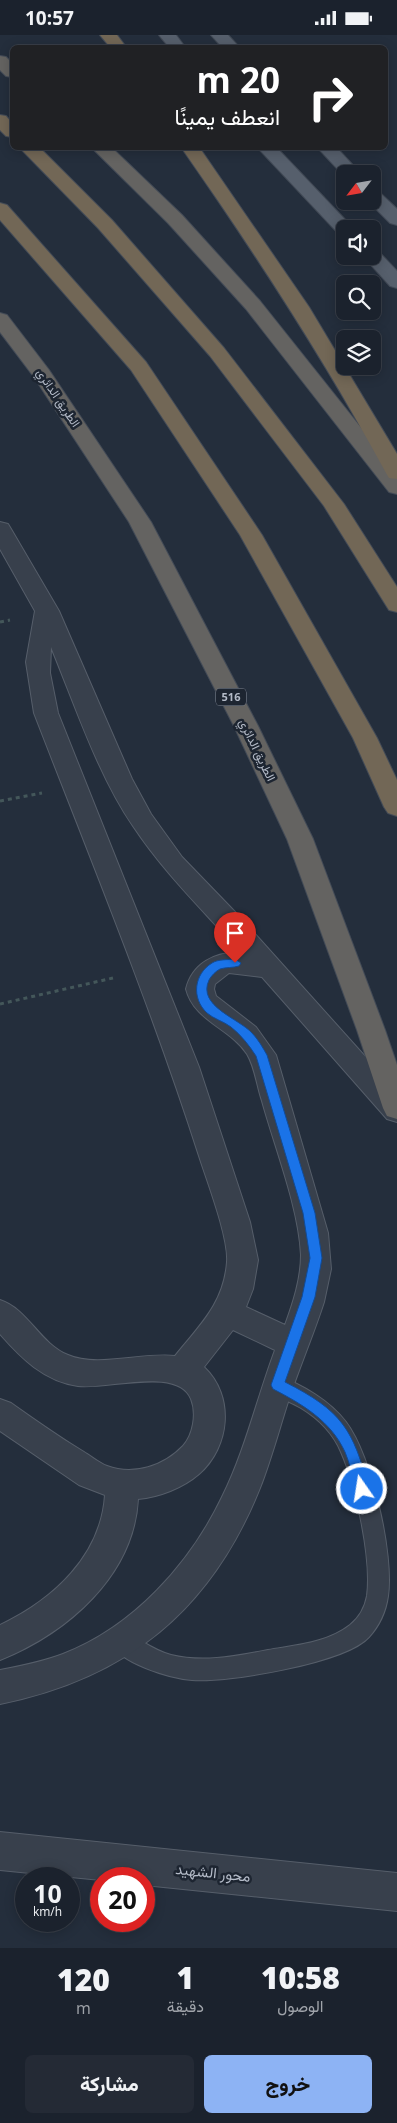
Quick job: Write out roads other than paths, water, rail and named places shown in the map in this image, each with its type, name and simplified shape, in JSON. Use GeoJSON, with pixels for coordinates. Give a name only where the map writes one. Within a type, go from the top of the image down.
{"type":"FeatureCollection","features":[{"type":"Feature","properties":{"kind":"highway"},"geometry":{"type":"LineString","coordinates":[[108,35],[116,45]]}},
{"type":"Feature","properties":{"kind":"highway"},"geometry":{"type":"LineString","coordinates":[[0,61],[10,70]]}},
{"type":"Feature","properties":{"kind":"highway"},"geometry":{"type":"LineString","coordinates":[[0,120],[10,131]]}},
{"type":"Feature","properties":{"kind":"highway"},"geometry":{"type":"LineString","coordinates":[[31,150],[105,224],[217,352],[333,504],[397,605]]}},
{"type":"Feature","properties":{"kind":"highway"},"geometry":{"type":"LineString","coordinates":[[103,150],[175,219],[253,305],[397,487]]}},
{"type":"Feature","properties":{"kind":"highway"},"geometry":{"type":"LineString","coordinates":[[192,150],[265,252],[355,395],[397,473]]}},
{"type":"Feature","properties":{"kind":"highway"},"geometry":{"type":"LineString","coordinates":[[0,209],[139,366],[155,390],[251,535],[364,738],[397,807]]}},
{"type":"Feature","properties":{"kind":"highway","name":"الطريق الدائري"},"geometry":{"type":"LineString","coordinates":[[0,319],[42,374],[140,522],[246,726],[300,839],[371,1030],[397,1109]]}},
{"type":"Feature","properties":{"kind":"main road"},"geometry":{"type":"LineString","coordinates":[[167,35],[175,45]]}},
{"type":"Feature","properties":{"kind":"main road"},"geometry":{"type":"LineString","coordinates":[[219,35],[229,45]]}},
{"type":"Feature","properties":{"kind":"main road"},"geometry":{"type":"LineString","coordinates":[[269,150],[336,220]]}},
{"type":"Feature","properties":{"kind":"main road"},"geometry":{"type":"LineString","coordinates":[[329,150],[343,165]]}},
{"type":"Feature","properties":{"kind":"main road"},"geometry":{"type":"LineString","coordinates":[[381,204],[397,219]]}},
{"type":"Feature","properties":{"kind":"main road"},"geometry":{"type":"LineString","coordinates":[[381,265],[397,281]]}},
{"type":"Feature","properties":{"kind":"street"},"geometry":{"type":"LineString","coordinates":[[0,529],[47,611],[119,779],[141,819],[173,863],[397,1109]]}},
{"type":"Feature","properties":{"kind":"street"},"geometry":{"type":"LineString","coordinates":[[47,611],[38,644],[37,679],[46,713],[185,1067],[234,1222],[243,1260],[238,1289],[228,1313],[183,1370]]}},
{"type":"Feature","properties":{"kind":"street"},"geometry":{"type":"LineString","coordinates":[[0,1687],[62,1672],[138,1630],[177,1596],[207,1558],[229,1518],[309,1297],[316,1258],[309,1213],[262,1055],[256,1045],[241,1030],[210,1009],[204,1002],[201,987],[205,976],[217,965],[235,963],[270,969]]}},
{"type":"Feature","properties":{"kind":"street"},"geometry":{"type":"LineString","coordinates":[[0,1313],[43,1356],[59,1367],[78,1372],[98,1374],[167,1366],[183,1370],[198,1378],[206,1394],[210,1411],[209,1427],[203,1444],[192,1459],[178,1471],[161,1479],[141,1484],[122,1484],[100,1479],[46,1447],[0,1413]]}},
{"type":"Feature","properties":{"kind":"street"},"geometry":{"type":"LineString","coordinates":[[228,1313],[293,1344]]}},
{"type":"Feature","properties":{"kind":"street"},"geometry":{"type":"LineString","coordinates":[[0,1643],[29,1631],[62,1609],[87,1582],[107,1551],[119,1518],[122,1484]]}},
{"type":"Feature","properties":{"kind":"street","name":"محور الشهيد"},"geometry":{"type":"LineString","coordinates":[[0,1851],[397,1892]]}},
{"type":"Feature","properties":{"kind":"lane"},"geometry":{"type":"LineString","coordinates":[[120,1641],[138,1654],[182,1669],[226,1669],[326,1651],[343,1644],[359,1633],[370,1621],[377,1606],[380,1590],[379,1573],[359,1472],[352,1451],[341,1432],[327,1416],[304,1398],[278,1385]]}}]}
